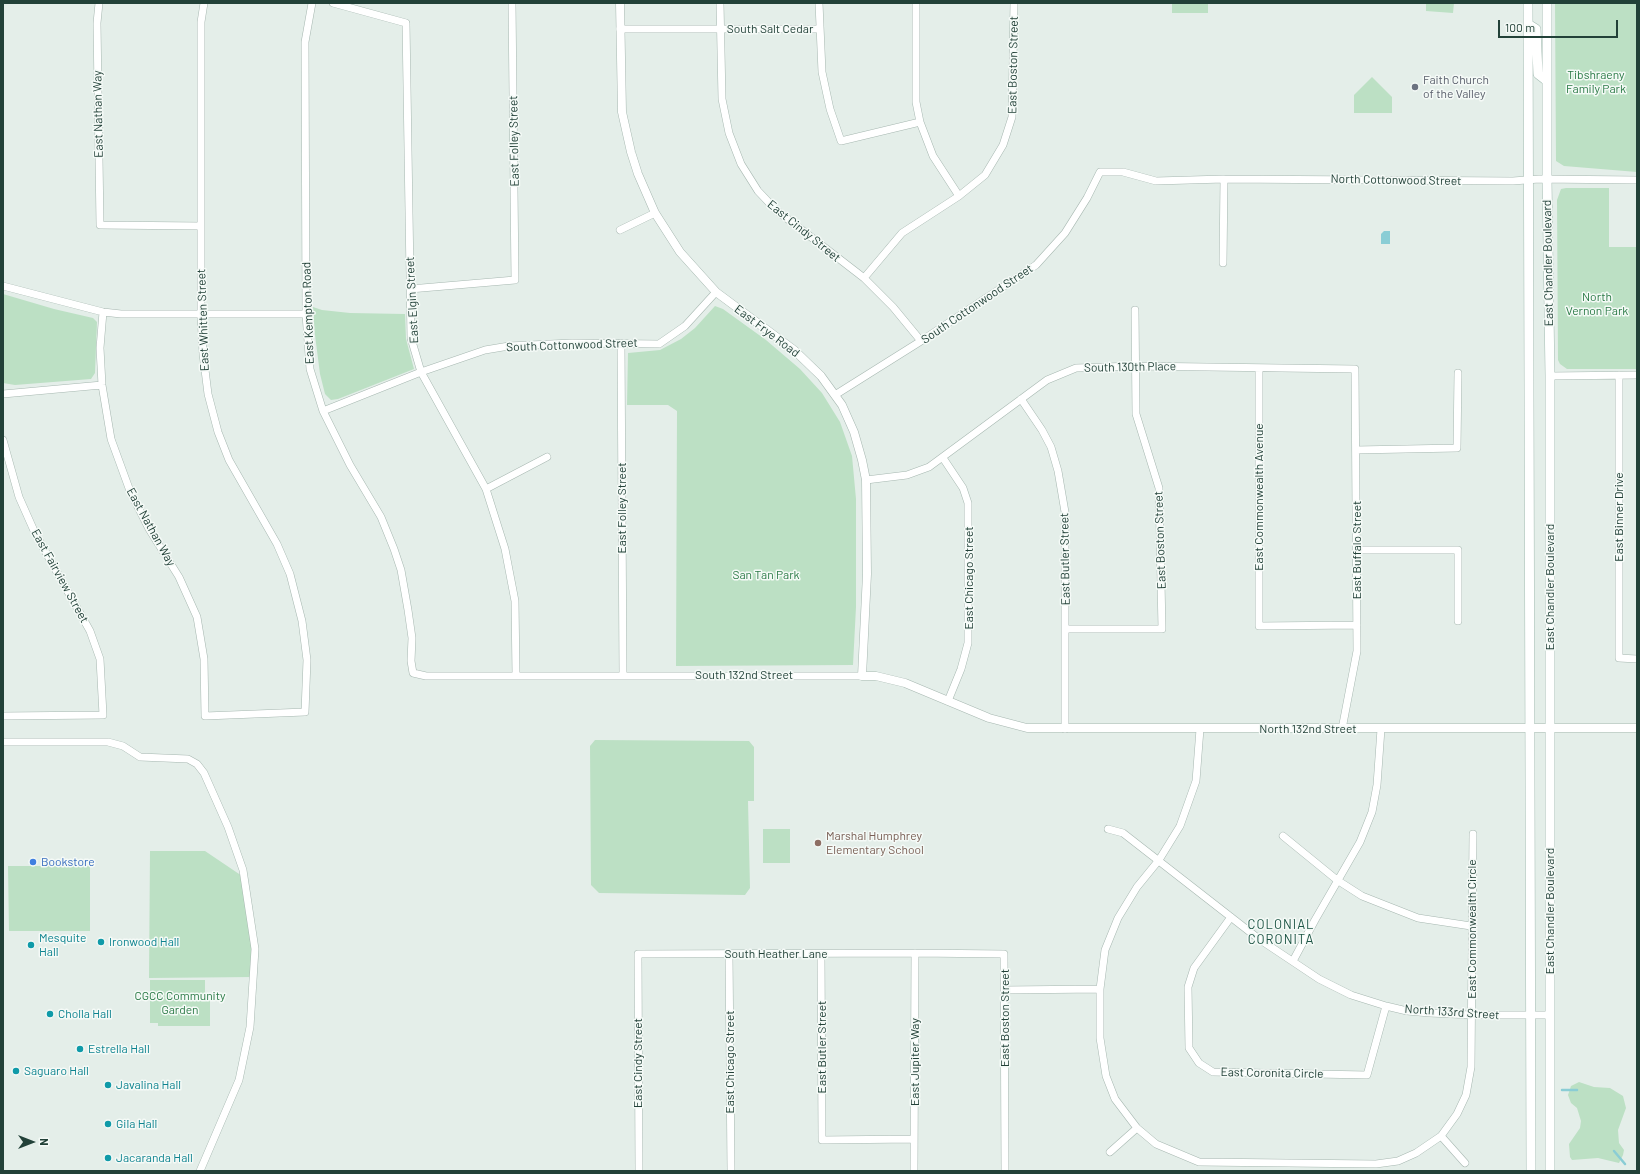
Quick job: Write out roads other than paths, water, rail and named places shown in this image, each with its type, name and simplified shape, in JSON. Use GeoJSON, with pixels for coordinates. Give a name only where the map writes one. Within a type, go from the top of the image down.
{"type":"FeatureCollection","features":[{"type":"Feature","properties":{"kind":"main road","name":"East Chandler Boulevard"},"geometry":{"type":"LineString","coordinates":[[1528,3],[1531,1171]]}},
{"type":"Feature","properties":{"kind":"main road","name":"East Chandler Boulevard"},"geometry":{"type":"LineString","coordinates":[[1547,3],[1547,179],[1550,376],[1550,1171]]}},
{"type":"Feature","properties":{"kind":"main road"},"geometry":{"type":"LineString","coordinates":[[1528,24],[1536,29],[1538,74],[1547,81]]}},
{"type":"Feature","properties":{"kind":"street","name":"East Nathan Way"},"geometry":{"type":"LineString","coordinates":[[99,3],[96,23],[100,225],[201,226]]}},
{"type":"Feature","properties":{"kind":"street","name":"East Whitten Street"},"geometry":{"type":"LineString","coordinates":[[204,3],[200,22],[201,315],[202,354],[208,394],[218,432],[229,460],[277,544],[290,574],[302,621],[308,660],[305,712],[205,716]]}},
{"type":"Feature","properties":{"kind":"street","name":"East Kempton Road"},"geometry":{"type":"LineString","coordinates":[[312,3],[305,42],[306,314],[310,369],[323,411],[350,465],[381,517],[394,549],[401,570],[408,610],[412,638],[411,661],[413,673]]}},
{"type":"Feature","properties":{"kind":"street","name":"East Elgin Street"},"geometry":{"type":"LineString","coordinates":[[333,3],[406,23],[411,338],[421,372],[486,489],[505,549],[515,601],[516,675]]}},
{"type":"Feature","properties":{"kind":"street","name":"East Folley Street"},"geometry":{"type":"LineString","coordinates":[[410,289],[515,280],[512,3]]}},
{"type":"Feature","properties":{"kind":"street","name":"East Frye Road"},"geometry":{"type":"LineString","coordinates":[[620,3],[622,112],[626,136],[638,174],[654,213],[680,252],[716,292],[804,359],[821,376],[846,412],[854,432],[866,480],[867,574],[862,676]]}},
{"type":"Feature","properties":{"kind":"street","name":"East Cindy Street"},"geometry":{"type":"LineString","coordinates":[[720,3],[722,99],[729,133],[741,164],[758,191],[776,210],[864,278],[893,307],[921,341]]}},
{"type":"Feature","properties":{"kind":"street"},"geometry":{"type":"LineString","coordinates":[[819,3],[822,72],[830,109],[841,141],[920,122]]}},
{"type":"Feature","properties":{"kind":"street"},"geometry":{"type":"LineString","coordinates":[[916,3],[916,102],[920,122],[933,156],[959,196]]}},
{"type":"Feature","properties":{"kind":"street","name":"East Boston Street"},"geometry":{"type":"LineString","coordinates":[[864,278],[902,233],[959,196],[985,175],[1003,145],[1012,117],[1014,3]]}},
{"type":"Feature","properties":{"kind":"street","name":"South Salt Cedar"},"geometry":{"type":"LineString","coordinates":[[620,29],[819,29]]}},
{"type":"Feature","properties":{"kind":"street","name":"South Cottonwood Street"},"geometry":{"type":"LineString","coordinates":[[835,395],[921,341],[1036,265],[1065,233],[1087,198],[1100,172],[1123,172],[1156,181]]}},
{"type":"Feature","properties":{"kind":"street"},"geometry":{"type":"LineString","coordinates":[[1222,263],[1224,179]]}},
{"type":"Feature","properties":{"kind":"street","name":"North Cottonwood Street"},"geometry":{"type":"LineString","coordinates":[[1156,181],[1224,179],[1513,182],[1547,179],[1637,180]]}},
{"type":"Feature","properties":{"kind":"street"},"geometry":{"type":"LineString","coordinates":[[620,230],[654,213]]}},
{"type":"Feature","properties":{"kind":"street"},"geometry":{"type":"LineString","coordinates":[[3,286],[103,312],[121,314],[306,314]]}},
{"type":"Feature","properties":{"kind":"street","name":"South Cottonwood Street"},"geometry":{"type":"LineString","coordinates":[[323,411],[421,372],[485,350],[509,346],[621,342],[659,344],[685,326],[716,292]]}},
{"type":"Feature","properties":{"kind":"street","name":"East Boston Street"},"geometry":{"type":"LineString","coordinates":[[1065,629],[1162,629],[1160,488],[1136,414],[1134,366],[1135,310]]}},
{"type":"Feature","properties":{"kind":"street","name":"East Nathan Way"},"geometry":{"type":"LineString","coordinates":[[103,312],[100,348],[102,385],[111,439],[130,491],[149,528],[179,577],[197,617],[204,659],[205,716]]}},
{"type":"Feature","properties":{"kind":"street","name":"East Folley Street"},"geometry":{"type":"LineString","coordinates":[[621,342],[623,674]]}},
{"type":"Feature","properties":{"kind":"street","name":"South 130th Place"},"geometry":{"type":"LineString","coordinates":[[866,480],[907,476],[929,467],[1048,380],[1076,368],[1134,366],[1355,369]]}},
{"type":"Feature","properties":{"kind":"street","name":"East Commonwealth Avenue"},"geometry":{"type":"LineString","coordinates":[[1259,368],[1259,626],[1357,625]]}},
{"type":"Feature","properties":{"kind":"street","name":"East Buffalo Street"},"geometry":{"type":"LineString","coordinates":[[1342,729],[1357,651],[1355,369]]}},
{"type":"Feature","properties":{"kind":"street"},"geometry":{"type":"LineString","coordinates":[[1356,450],[1458,448],[1458,373]]}},
{"type":"Feature","properties":{"kind":"street","name":"East Binner Drive"},"geometry":{"type":"LineString","coordinates":[[1619,375],[1620,658],[1637,659]]}},
{"type":"Feature","properties":{"kind":"street"},"geometry":{"type":"LineString","coordinates":[[1550,376],[1637,375]]}},
{"type":"Feature","properties":{"kind":"street"},"geometry":{"type":"LineString","coordinates":[[3,394],[102,385]]}},
{"type":"Feature","properties":{"kind":"street","name":"East Butler Street"},"geometry":{"type":"LineString","coordinates":[[1021,399],[1042,430],[1051,447],[1065,512],[1065,730]]}},
{"type":"Feature","properties":{"kind":"street","name":"East Fairview Street"},"geometry":{"type":"LineString","coordinates":[[3,440],[19,497],[32,526],[90,631],[100,659],[103,715],[3,716]]}},
{"type":"Feature","properties":{"kind":"street"},"geometry":{"type":"LineString","coordinates":[[486,489],[547,457]]}},
{"type":"Feature","properties":{"kind":"street","name":"East Chicago Street"},"geometry":{"type":"LineString","coordinates":[[943,458],[963,488],[968,503],[968,643],[961,670],[948,701]]}},
{"type":"Feature","properties":{"kind":"street"},"geometry":{"type":"LineString","coordinates":[[1357,550],[1458,550],[1458,621]]}},
{"type":"Feature","properties":{"kind":"street","name":"South 132nd Street"},"geometry":{"type":"LineString","coordinates":[[413,673],[426,676],[623,674],[876,676],[905,683],[1013,725],[1027,728],[1065,730]]}},
{"type":"Feature","properties":{"kind":"street","name":"North 132nd Street"},"geometry":{"type":"LineString","coordinates":[[1065,730],[1637,728]]}},
{"type":"Feature","properties":{"kind":"street","name":"East Commonwealth Circle"},"geometry":{"type":"LineString","coordinates":[[1200,729],[1196,781],[1192,796],[1180,826],[1159,860],[1137,887],[1118,918],[1105,950],[1100,989],[1100,1038],[1106,1076],[1115,1099],[1137,1128],[1156,1144],[1199,1162],[1376,1164],[1398,1161],[1416,1153],[1441,1136],[1457,1114],[1466,1095],[1471,1067],[1471,926],[1473,834]]}},
{"type":"Feature","properties":{"kind":"street"},"geometry":{"type":"LineString","coordinates":[[1293,961],[1337,880],[1360,842],[1372,812],[1377,785],[1381,729]]}},
{"type":"Feature","properties":{"kind":"street"},"geometry":{"type":"LineString","coordinates":[[3,742],[108,742],[123,746],[140,757],[188,759],[198,764],[204,773],[228,827],[243,870],[255,949],[250,1025],[239,1080],[200,1171]]}},
{"type":"Feature","properties":{"kind":"street","name":"North 133rd Street"},"geometry":{"type":"LineString","coordinates":[[1108,829],[1123,833],[1259,939],[1319,979],[1351,995],[1407,1011],[1472,1015],[1550,1015]]}},
{"type":"Feature","properties":{"kind":"street"},"geometry":{"type":"LineString","coordinates":[[1283,836],[1337,880],[1362,896],[1418,918],[1471,926]]}},
{"type":"Feature","properties":{"kind":"street","name":"East Coronita Circle"},"geometry":{"type":"LineString","coordinates":[[1231,917],[1194,968],[1188,987],[1189,1048],[1199,1063],[1213,1072],[1367,1075],[1386,1006]]}},
{"type":"Feature","properties":{"kind":"street","name":"East Boston Street"},"geometry":{"type":"LineString","coordinates":[[915,953],[1004,954],[1005,1171]]}},
{"type":"Feature","properties":{"kind":"street","name":"South Heather Lane"},"geometry":{"type":"LineString","coordinates":[[638,954],[915,953]]}},
{"type":"Feature","properties":{"kind":"street","name":"East Jupiter Way"},"geometry":{"type":"LineString","coordinates":[[914,1171],[915,953]]}},
{"type":"Feature","properties":{"kind":"street","name":"East Cindy Street"},"geometry":{"type":"LineString","coordinates":[[638,954],[639,1171]]}},
{"type":"Feature","properties":{"kind":"street","name":"East Chicago Street"},"geometry":{"type":"LineString","coordinates":[[729,954],[731,1171]]}},
{"type":"Feature","properties":{"kind":"street","name":"East Butler Street"},"geometry":{"type":"LineString","coordinates":[[821,954],[822,1140],[914,1139]]}},
{"type":"Feature","properties":{"kind":"street"},"geometry":{"type":"LineString","coordinates":[[1004,990],[1100,989]]}},
{"type":"Feature","properties":{"kind":"street"},"geometry":{"type":"LineString","coordinates":[[1110,1152],[1137,1128]]}},
{"type":"Feature","properties":{"kind":"street"},"geometry":{"type":"LineString","coordinates":[[1441,1136],[1465,1163]]}},
{"type":"Feature","properties":{"kind":"water"},"geometry":{"type":"Polygon","coordinates":[[[1384,231],[1390,231],[1390,244],[1381,244],[1381,234],[1384,231]]]}},
{"type":"Feature","properties":{"kind":"waterway"},"geometry":{"type":"LineString","coordinates":[[1562,1090],[1577,1090]]}},
{"type":"Feature","properties":{"kind":"waterway"},"geometry":{"type":"LineString","coordinates":[[1614,1151],[1625,1164]]}},
{"type":"Feature","properties":{"kind":"place","name":"Faith Church of the Valley"},"geometry":{"type":"Point","coordinates":[1415,87]}},
{"type":"Feature","properties":{"kind":"place","name":"Marshal Humphrey Elementary School"},"geometry":{"type":"Point","coordinates":[818,843]}},
{"type":"Feature","properties":{"kind":"place","name":"Bookstore"},"geometry":{"type":"Point","coordinates":[33,862]}},
{"type":"Feature","properties":{"kind":"place","name":"Ironwood Hall"},"geometry":{"type":"Point","coordinates":[101,942]}},
{"type":"Feature","properties":{"kind":"place","name":"Mesquite Hall"},"geometry":{"type":"Point","coordinates":[31,945]}},
{"type":"Feature","properties":{"kind":"place","name":"Cholla Hall"},"geometry":{"type":"Point","coordinates":[50,1014]}},
{"type":"Feature","properties":{"kind":"place","name":"Estrella Hall"},"geometry":{"type":"Point","coordinates":[80,1049]}},
{"type":"Feature","properties":{"kind":"place","name":"Saguaro Hall"},"geometry":{"type":"Point","coordinates":[16,1071]}},
{"type":"Feature","properties":{"kind":"place","name":"Javalina Hall"},"geometry":{"type":"Point","coordinates":[108,1085]}},
{"type":"Feature","properties":{"kind":"place","name":"Gila Hall"},"geometry":{"type":"Point","coordinates":[108,1124]}},
{"type":"Feature","properties":{"kind":"place","name":"Jacaranda Hall"},"geometry":{"type":"Point","coordinates":[108,1158]}},
{"type":"Feature","properties":{"kind":"district","name":"COLONIAL CORONITA"},"geometry":{"type":"Point","coordinates":[1281,932]}},
{"type":"Feature","properties":{"kind":"park label","name":"Tibshraeny Family Park"},"geometry":{"type":"Point","coordinates":[1596,82]}},
{"type":"Feature","properties":{"kind":"park label","name":"North Vernon Park"},"geometry":{"type":"Point","coordinates":[1597,304]}},
{"type":"Feature","properties":{"kind":"park label","name":"San Tan Park"},"geometry":{"type":"Point","coordinates":[766,575]}},
{"type":"Feature","properties":{"kind":"park label","name":"CGCC Community Garden"},"geometry":{"type":"Point","coordinates":[180,1003]}}]}
